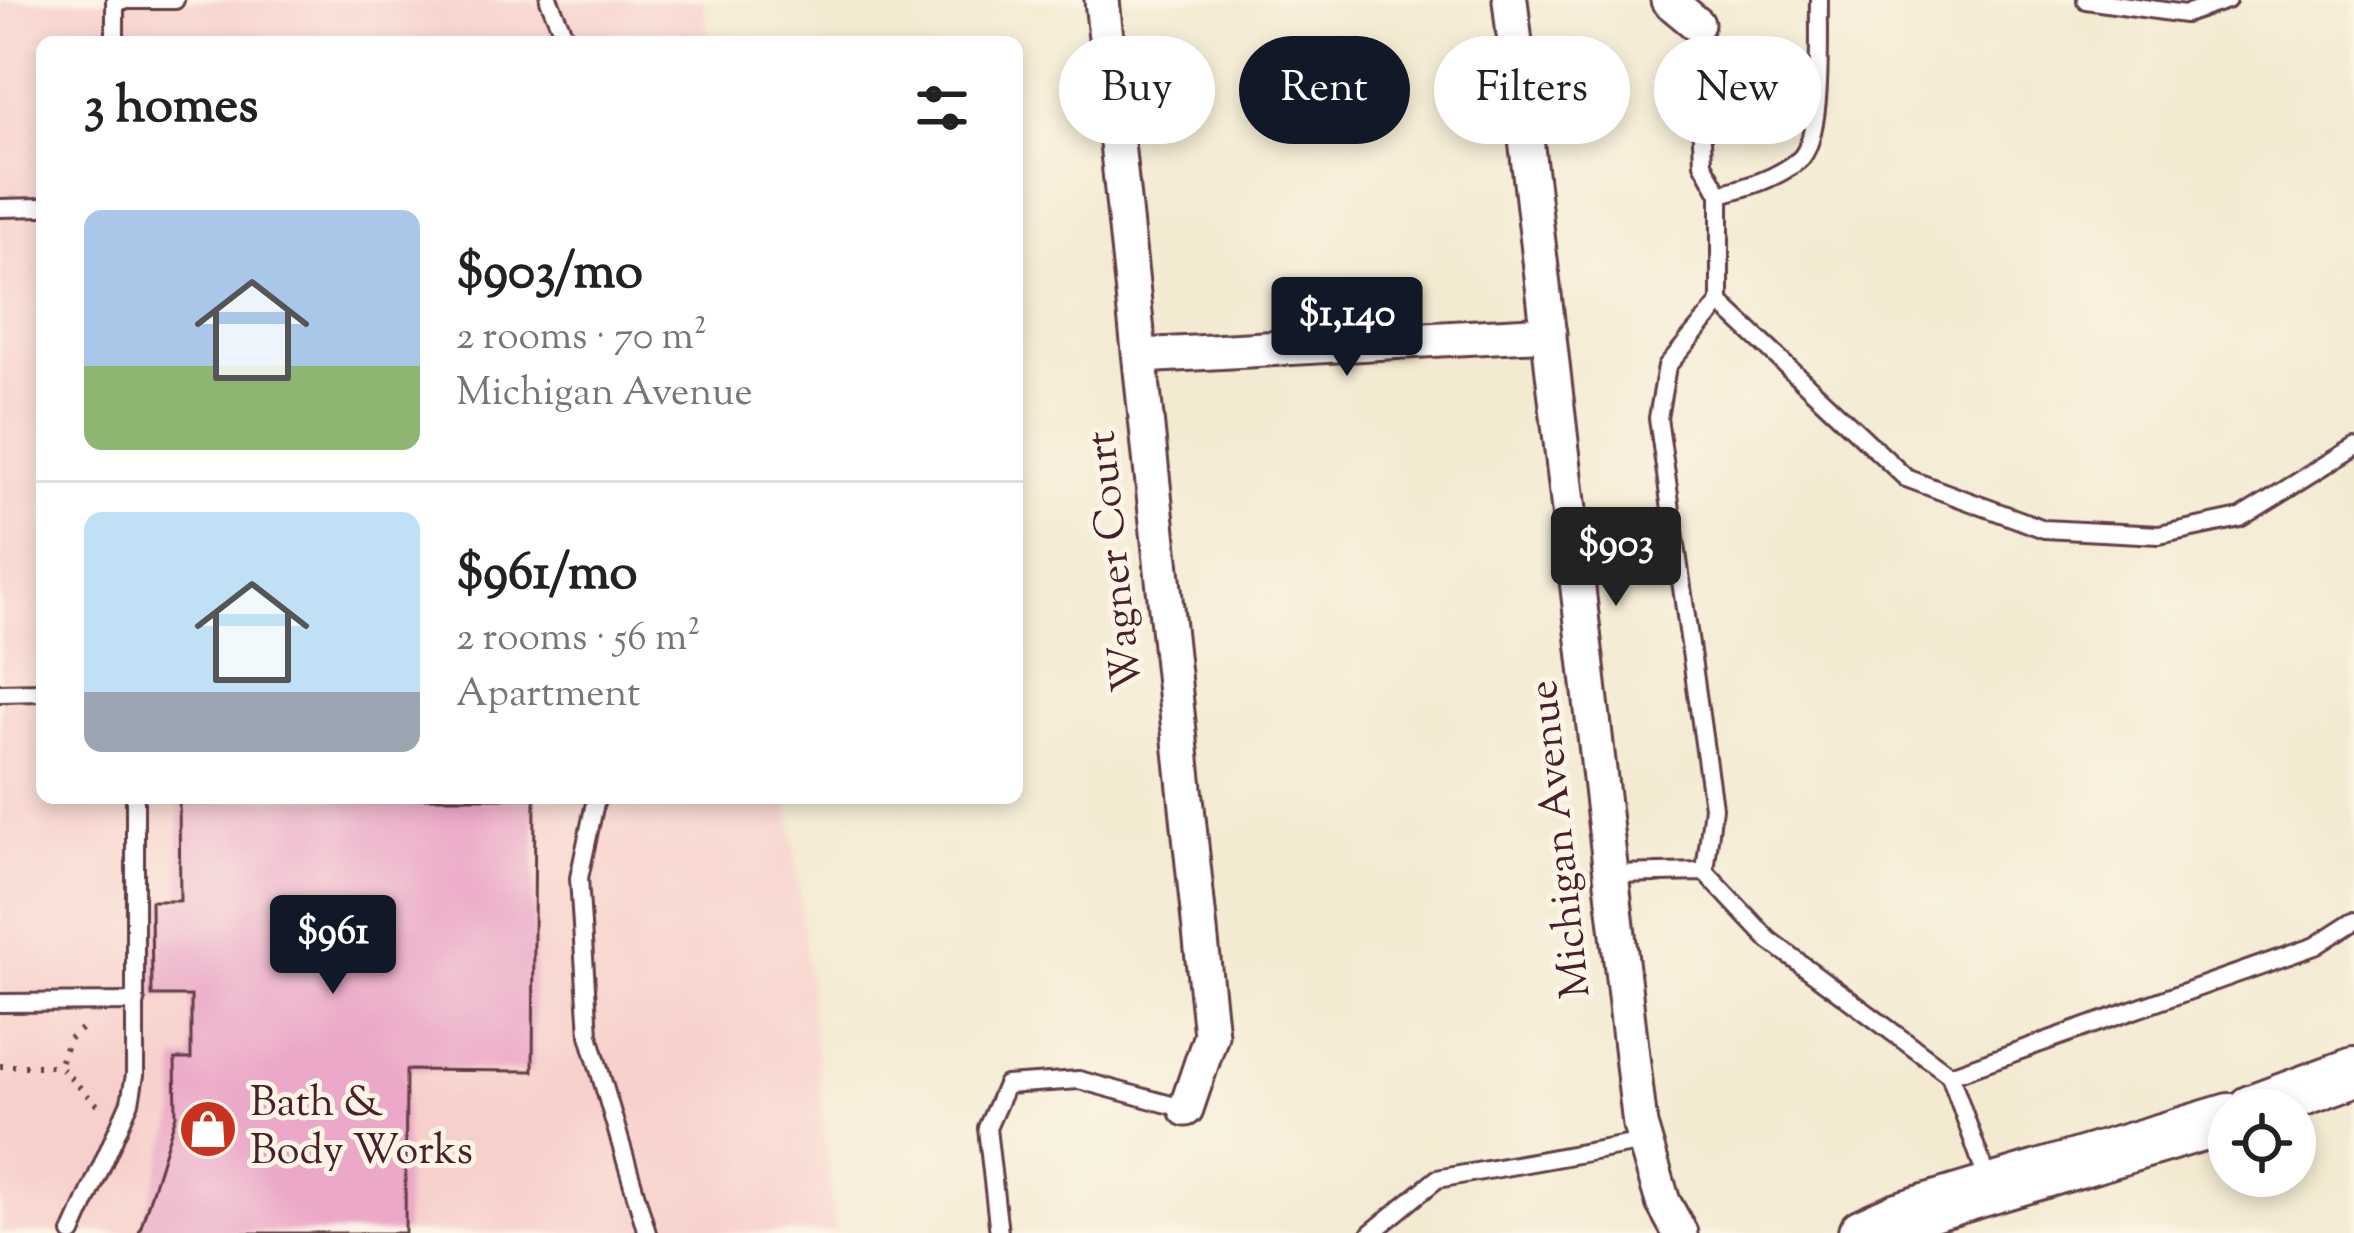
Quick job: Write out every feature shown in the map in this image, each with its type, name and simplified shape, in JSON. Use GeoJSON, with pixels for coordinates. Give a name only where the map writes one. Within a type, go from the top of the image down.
{"type":"FeatureCollection","features":[{"type":"Feature","properties":{"kind":"street","name":"Wagner Court"},"geometry":{"type":"LineString","coordinates":[[1102,0],[1210,1035],[1186,1109]]}},
{"type":"Feature","properties":{"kind":"street","name":"Michigan Avenue"},"geometry":{"type":"LineString","coordinates":[[1510,0],[1644,1142],[1680,1233]]}},
{"type":"Feature","properties":{"kind":"street"},"geometry":{"type":"LineString","coordinates":[[1668,0],[1697,24]]}},
{"type":"Feature","properties":{"kind":"street"},"geometry":{"type":"LineString","coordinates":[[1141,356],[1549,333]]}},
{"type":"Feature","properties":{"kind":"street"},"geometry":{"type":"LineString","coordinates":[[2308,1089],[2354,1072]]}},
{"type":"Feature","properties":{"kind":"street"},"geometry":{"type":"LineString","coordinates":[[1863,1233],[2208,1124]]}},
{"type":"Feature","properties":{"kind":"lane"},"geometry":{"type":"LineString","coordinates":[[115,36],[115,0],[175,0]]}},
{"type":"Feature","properties":{"kind":"lane"},"geometry":{"type":"LineString","coordinates":[[549,0],[565,36]]}},
{"type":"Feature","properties":{"kind":"lane"},"geometry":{"type":"LineString","coordinates":[[1720,194],[1760,183],[1803,157],[1815,123],[1819,0]]}},
{"type":"Feature","properties":{"kind":"lane"},"geometry":{"type":"LineString","coordinates":[[2086,0],[2185,14],[2227,0]]}},
{"type":"Feature","properties":{"kind":"lane"},"geometry":{"type":"LineString","coordinates":[[1697,24],[1703,163],[1720,194],[1720,303],[1667,366],[1658,418],[1713,807],[1706,872],[1768,940],[1950,1075],[1991,1191]]}},
{"type":"Feature","properties":{"kind":"lane"},"geometry":{"type":"LineString","coordinates":[[0,208],[36,207]]}},
{"type":"Feature","properties":{"kind":"lane"},"geometry":{"type":"LineString","coordinates":[[1720,303],[1906,478],[2044,529],[2159,535],[2240,518],[2354,447]]}},
{"type":"Feature","properties":{"kind":"lane"},"geometry":{"type":"LineString","coordinates":[[0,693],[36,692]]}},
{"type":"Feature","properties":{"kind":"lane"},"geometry":{"type":"LineString","coordinates":[[72,1233],[130,1102],[136,1002],[135,804]]}},
{"type":"Feature","properties":{"kind":"lane"},"geometry":{"type":"LineString","coordinates":[[595,804],[579,878],[590,1035],[647,1233]]}},
{"type":"Feature","properties":{"kind":"lane"},"geometry":{"type":"LineString","coordinates":[[1612,874],[1706,872]]}},
{"type":"Feature","properties":{"kind":"lane"},"geometry":{"type":"LineString","coordinates":[[1950,1075],[2315,946],[2354,921]]}},
{"type":"Feature","properties":{"kind":"lane"},"geometry":{"type":"LineString","coordinates":[[0,1004],[136,1002]]}},
{"type":"Feature","properties":{"kind":"lane"},"geometry":{"type":"LineString","coordinates":[[999,1233],[987,1128],[1006,1085],[1079,1080],[1186,1109]]}},
{"type":"Feature","properties":{"kind":"lane"},"geometry":{"type":"LineString","coordinates":[[1370,1233],[1437,1179],[1644,1142]]}},
{"type":"Feature","properties":{"kind":"path"},"geometry":{"type":"LineString","coordinates":[[58,1066],[69,1039],[112,1002]]}},
{"type":"Feature","properties":{"kind":"path"},"geometry":{"type":"LineString","coordinates":[[0,1066],[58,1066],[109,1117]]}},
{"type":"Feature","properties":{"kind":"shaded area"},"geometry":{"type":"Polygon","coordinates":[[[0,0],[704,0],[708,36],[36,36],[36,804],[790,804],[836,1233],[0,1233],[0,0]]]}},
{"type":"Feature","properties":{"kind":"building"},"geometry":{"type":"Polygon","coordinates":[[[179,804],[535,804],[533,1071],[406,1070],[405,1233],[139,1233],[176,1115],[175,1059],[191,1059],[191,996],[152,996],[151,901],[180,901],[179,804]]]}},
{"type":"Feature","properties":{"kind":"place","name":"Bath & Body Works"},"geometry":{"type":"Point","coordinates":[208,1129]}}]}
